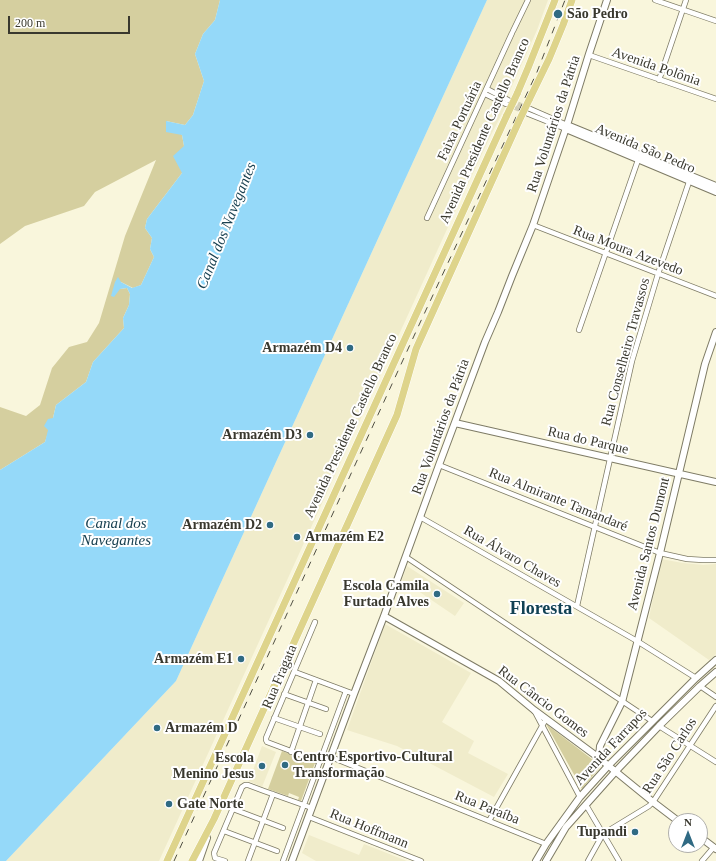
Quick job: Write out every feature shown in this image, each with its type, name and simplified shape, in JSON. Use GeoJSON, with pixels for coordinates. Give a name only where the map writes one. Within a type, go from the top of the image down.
{"type":"FeatureCollection","features":[{"type":"Feature","properties":{"kind":"main road","name":"Avenida Presidente Castello Branco"},"geometry":{"type":"LineString","coordinates":[[166,861],[517,94],[555,0]]}},
{"type":"Feature","properties":{"kind":"main road","name":"Avenida Presidente Castello Branco"},"geometry":{"type":"LineString","coordinates":[[192,861],[214,819],[397,415],[416,349],[549,59],[572,0]]}},
{"type":"Feature","properties":{"kind":"street","name":"Faixa Portuária"},"geometry":{"type":"LineString","coordinates":[[427,218],[528,0]]}},
{"type":"Feature","properties":{"kind":"street","name":"Rua Voluntários da Pátria"},"geometry":{"type":"LineString","coordinates":[[294,860],[485,342],[533,226],[607,0]]}},
{"type":"Feature","properties":{"kind":"street"},"geometry":{"type":"LineString","coordinates":[[655,0],[716,21]]}},
{"type":"Feature","properties":{"kind":"street"},"geometry":{"type":"LineString","coordinates":[[659,80],[686,0]]}},
{"type":"Feature","properties":{"kind":"street","name":"Avenida Polônia"},"geometry":{"type":"LineString","coordinates":[[589,55],[716,99]]}},
{"type":"Feature","properties":{"kind":"street"},"geometry":{"type":"LineString","coordinates":[[486,91],[507,102]]}},
{"type":"Feature","properties":{"kind":"street"},"geometry":{"type":"LineString","coordinates":[[527,111],[566,127]]}},
{"type":"Feature","properties":{"kind":"street","name":"Avenida São Pedro"},"geometry":{"type":"LineString","coordinates":[[566,127],[638,160],[716,186]]}},
{"type":"Feature","properties":{"kind":"street","name":"Avenida São Pedro"},"geometry":{"type":"LineString","coordinates":[[566,127],[690,178],[716,192]]}},
{"type":"Feature","properties":{"kind":"street"},"geometry":{"type":"LineString","coordinates":[[579,330],[638,160]]}},
{"type":"Feature","properties":{"kind":"street","name":"Rua Conselheiro Travassos"},"geometry":{"type":"LineString","coordinates":[[577,606],[632,361],[658,274],[690,178]]}},
{"type":"Feature","properties":{"kind":"street","name":"Rua Moura Azevedo"},"geometry":{"type":"LineString","coordinates":[[533,226],[716,296]]}},
{"type":"Feature","properties":{"kind":"street","name":"Avenida Santos Dumont"},"geometry":{"type":"LineString","coordinates":[[599,758],[600,746],[622,702],[660,553],[705,364],[716,332]]}},
{"type":"Feature","properties":{"kind":"street","name":"Rua do Parque"},"geometry":{"type":"LineString","coordinates":[[455,423],[716,482]]}},
{"type":"Feature","properties":{"kind":"street","name":"Rua Almirante Tamandaré"},"geometry":{"type":"LineString","coordinates":[[439,465],[660,553],[687,559],[716,560]]}},
{"type":"Feature","properties":{"kind":"street","name":"Rua Álvaro Chaves"},"geometry":{"type":"LineString","coordinates":[[420,517],[577,606],[696,678]]}},
{"type":"Feature","properties":{"kind":"street"},"geometry":{"type":"LineString","coordinates":[[406,558],[652,721]]}},
{"type":"Feature","properties":{"kind":"street","name":"Rua Câncio Gomes"},"geometry":{"type":"LineString","coordinates":[[384,616],[499,681],[534,710],[599,758],[668,813]]}},
{"type":"Feature","properties":{"kind":"street","name":"Rua Fragata"},"geometry":{"type":"LineString","coordinates":[[291,752],[267,742],[266,738],[315,622]]}},
{"type":"Feature","properties":{"kind":"street","name":"Avenida Farrapos"},"geometry":{"type":"LineString","coordinates":[[536,861],[546,844],[580,797],[652,721],[716,660]]}},
{"type":"Feature","properties":{"kind":"street"},"geometry":{"type":"LineString","coordinates":[[294,672],[354,694]]}},
{"type":"Feature","properties":{"kind":"street","name":"Avenida Farrapos"},"geometry":{"type":"LineString","coordinates":[[546,861],[566,827],[615,772],[659,726],[716,672]]}},
{"type":"Feature","properties":{"kind":"street"},"geometry":{"type":"LineString","coordinates":[[316,680],[291,752],[320,762]]}},
{"type":"Feature","properties":{"kind":"street"},"geometry":{"type":"LineString","coordinates":[[700,686],[716,697]]}},
{"type":"Feature","properties":{"kind":"street"},"geometry":{"type":"LineString","coordinates":[[283,861],[346,691]]}},
{"type":"Feature","properties":{"kind":"street"},"geometry":{"type":"LineString","coordinates":[[284,694],[326,709]]}},
{"type":"Feature","properties":{"kind":"street","name":"Rua São Carlos"},"geometry":{"type":"LineString","coordinates":[[588,861],[603,834],[654,802],[716,706]]}},
{"type":"Feature","properties":{"kind":"street"},"geometry":{"type":"LineString","coordinates":[[534,710],[580,797]]}},
{"type":"Feature","properties":{"kind":"street"},"geometry":{"type":"LineString","coordinates":[[274,718],[320,734]]}},
{"type":"Feature","properties":{"kind":"street"},"geometry":{"type":"LineString","coordinates":[[489,821],[546,719]]}},
{"type":"Feature","properties":{"kind":"street"},"geometry":{"type":"LineString","coordinates":[[659,726],[716,762]]}},
{"type":"Feature","properties":{"kind":"street","name":"Rua Paraíba"},"geometry":{"type":"LineString","coordinates":[[331,757],[546,844]]}},
{"type":"Feature","properties":{"kind":"street"},"geometry":{"type":"LineString","coordinates":[[225,861],[215,858],[214,853],[242,787],[245,785],[312,808]]}},
{"type":"Feature","properties":{"kind":"street"},"geometry":{"type":"LineString","coordinates":[[248,861],[273,794]]}},
{"type":"Feature","properties":{"kind":"street"},"geometry":{"type":"LineString","coordinates":[[586,805],[619,861]]}},
{"type":"Feature","properties":{"kind":"street"},"geometry":{"type":"LineString","coordinates":[[233,809],[284,828]]}},
{"type":"Feature","properties":{"kind":"street","name":"Rua Hoffmann"},"geometry":{"type":"LineString","coordinates":[[309,816],[422,861]]}},
{"type":"Feature","properties":{"kind":"street"},"geometry":{"type":"LineString","coordinates":[[199,861],[214,819]]}},
{"type":"Feature","properties":{"kind":"street"},"geometry":{"type":"LineString","coordinates":[[224,831],[277,851]]}},
{"type":"Feature","properties":{"kind":"street"},"geometry":{"type":"LineString","coordinates":[[702,861],[715,848]]}},
{"type":"Feature","properties":{"kind":"shaded area"},"geometry":{"type":"Polygon","coordinates":[[[0,0],[220,0],[215,20],[203,34],[195,54],[204,81],[193,115],[185,125],[166,121],[182,135],[184,146],[182,173],[147,219],[145,228],[152,238],[150,249],[154,257],[141,285],[133,288],[121,282],[120,289],[127,288],[130,294],[129,305],[123,318],[124,328],[93,362],[86,382],[56,405],[45,442],[0,470],[0,407],[26,416],[40,405],[52,368],[69,347],[87,342],[99,323],[125,236],[156,160],[95,192],[84,206],[25,226],[0,244],[0,0]]]}},
{"type":"Feature","properties":{"kind":"shaded area"},"geometry":{"type":"Polygon","coordinates":[[[487,0],[548,0],[537,30],[508,95],[509,100],[448,227],[159,861],[6,861],[176,681],[487,0]]]}},
{"type":"Feature","properties":{"kind":"shaded area"},"geometry":{"type":"Polygon","coordinates":[[[661,559],[703,565],[716,564],[716,654],[709,660],[649,618],[661,559]]]}},
{"type":"Feature","properties":{"kind":"shaded area","name":"Escola Camila Furtado Alves"},"geometry":{"type":"Polygon","coordinates":[[[407,566],[464,603],[455,616],[402,580],[407,566]]]}},
{"type":"Feature","properties":{"kind":"shaded area"},"geometry":{"type":"Polygon","coordinates":[[[385,624],[471,673],[442,722],[474,741],[468,753],[508,774],[494,797],[397,746],[347,730],[385,624]]]}},
{"type":"Feature","properties":{"kind":"shaded area"},"geometry":{"type":"Polygon","coordinates":[[[546,724],[601,766],[582,789],[546,724]]]}},
{"type":"Feature","properties":{"kind":"shaded area","name":"Escola Menino Jesus"},"geometry":{"type":"Polygon","coordinates":[[[262,746],[276,752],[262,787],[249,781],[262,746]]]}},
{"type":"Feature","properties":{"kind":"shaded area"},"geometry":{"type":"Polygon","coordinates":[[[282,751],[315,763],[301,801],[298,800],[299,797],[289,793],[288,796],[268,789],[282,751]]]}},
{"type":"Feature","properties":{"kind":"shaded area"},"geometry":{"type":"Polygon","coordinates":[[[309,835],[359,855],[364,844],[407,861],[316,861],[302,853],[309,835]]]}},
{"type":"Feature","properties":{"kind":"water","name":"Canal dos Navegantes"},"geometry":{"type":"Polygon","coordinates":[[[220,0],[487,0],[176,681],[6,861],[0,861],[0,470],[45,442],[48,430],[44,426],[48,419],[53,418],[56,405],[86,382],[93,362],[124,328],[123,318],[129,305],[130,294],[127,288],[120,289],[114,297],[111,296],[115,282],[118,277],[121,282],[132,288],[141,285],[154,257],[150,249],[152,238],[145,228],[147,219],[182,173],[173,156],[184,146],[182,135],[166,132],[166,121],[185,125],[193,115],[204,81],[195,54],[203,34],[215,20],[220,0]]]}},
{"type":"Feature","properties":{"kind":"tunnel"},"geometry":{"type":"LineString","coordinates":[[512,101],[527,108]]}},
{"type":"Feature","properties":{"kind":"tunnel"},"geometry":{"type":"LineString","coordinates":[[509,105],[525,112]]}},
{"type":"Feature","properties":{"kind":"railway"},"geometry":{"type":"LineString","coordinates":[[174,861],[419,325],[537,72],[565,0]]}},
{"type":"Feature","properties":{"kind":"place","name":"São Pedro"},"geometry":{"type":"Point","coordinates":[558,14]}},
{"type":"Feature","properties":{"kind":"place","name":"Armazém D4"},"geometry":{"type":"Point","coordinates":[350,348]}},
{"type":"Feature","properties":{"kind":"place","name":"Armazém D3"},"geometry":{"type":"Point","coordinates":[310,435]}},
{"type":"Feature","properties":{"kind":"place","name":"Armazém D2"},"geometry":{"type":"Point","coordinates":[270,525]}},
{"type":"Feature","properties":{"kind":"place","name":"Armazém E2"},"geometry":{"type":"Point","coordinates":[297,537]}},
{"type":"Feature","properties":{"kind":"place","name":"Escola Camila Furtado Alves"},"geometry":{"type":"Point","coordinates":[437,594]}},
{"type":"Feature","properties":{"kind":"place","name":"Armazém E1"},"geometry":{"type":"Point","coordinates":[241,659]}},
{"type":"Feature","properties":{"kind":"place","name":"Armazém D"},"geometry":{"type":"Point","coordinates":[157,728]}},
{"type":"Feature","properties":{"kind":"place","name":"Centro Esportivo-Cultural Transformação"},"geometry":{"type":"Point","coordinates":[285,765]}},
{"type":"Feature","properties":{"kind":"place","name":"Escola Menino Jesus"},"geometry":{"type":"Point","coordinates":[262,766]}},
{"type":"Feature","properties":{"kind":"place","name":"Gate Norte"},"geometry":{"type":"Point","coordinates":[169,804]}},
{"type":"Feature","properties":{"kind":"place","name":"Tupandi"},"geometry":{"type":"Point","coordinates":[635,832]}},
{"type":"Feature","properties":{"kind":"district","name":"Floresta"},"geometry":{"type":"Point","coordinates":[541,609]}}]}
